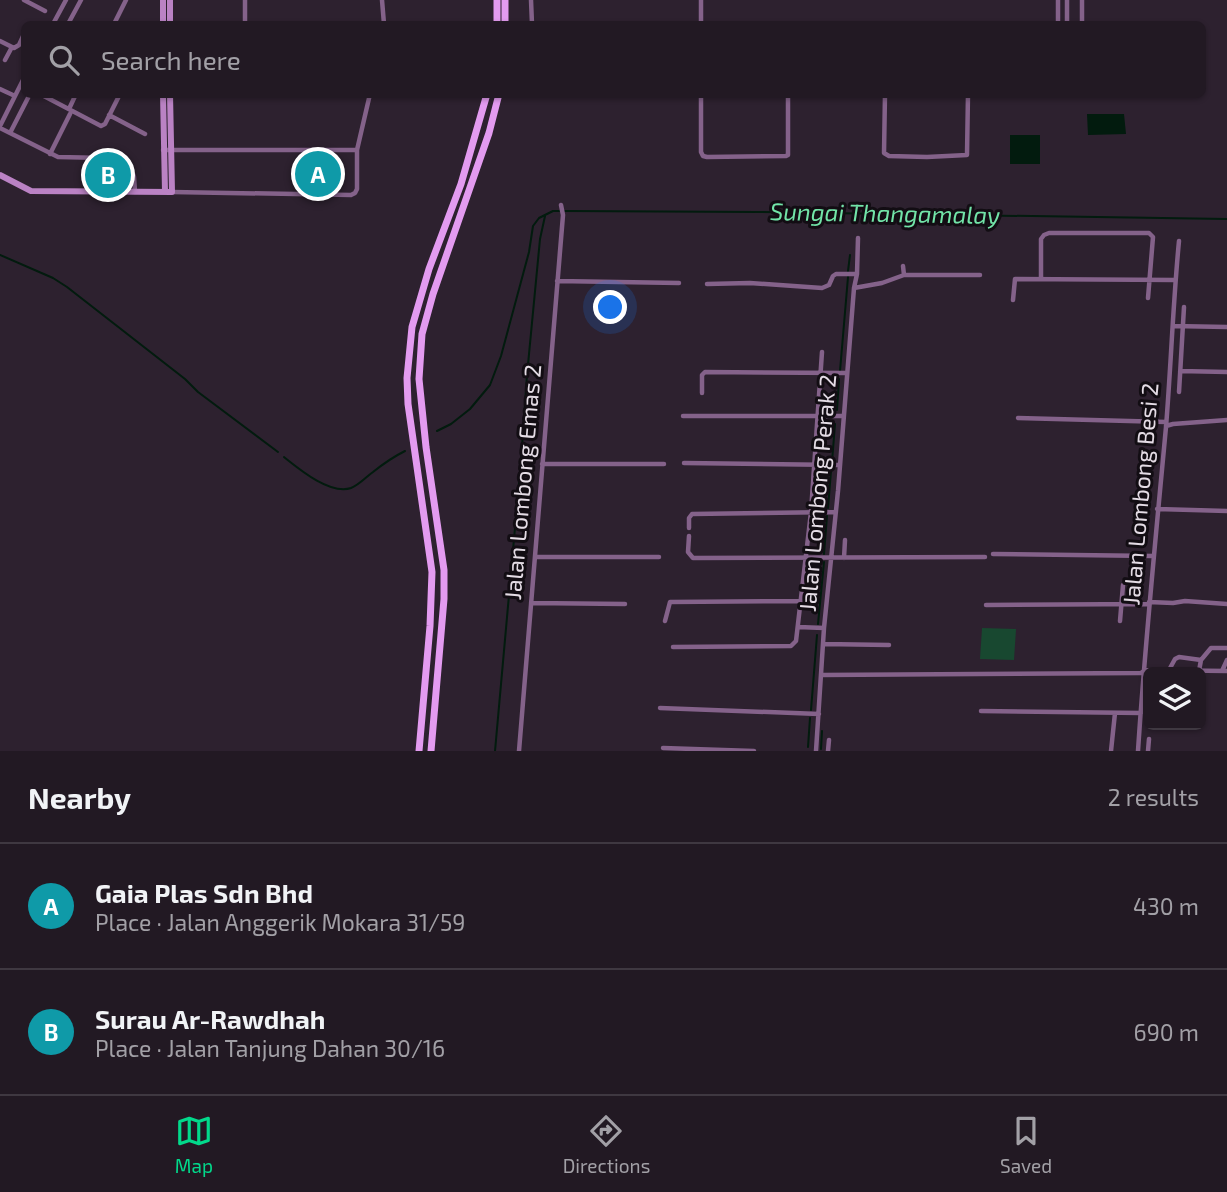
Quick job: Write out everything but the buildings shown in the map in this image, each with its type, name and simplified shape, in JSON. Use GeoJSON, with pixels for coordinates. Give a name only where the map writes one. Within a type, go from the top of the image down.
{"type":"FeatureCollection","features":[{"type":"Feature","properties":{"kind":"main road"},"geometry":{"type":"LineString","coordinates":[[497,0],[497,21]]}},
{"type":"Feature","properties":{"kind":"main road"},"geometry":{"type":"LineString","coordinates":[[505,0],[505,21]]}},
{"type":"Feature","properties":{"kind":"main road"},"geometry":{"type":"LineString","coordinates":[[419,751],[432,572],[408,404],[409,350],[412,327],[426,278],[461,184],[486,98]]}},
{"type":"Feature","properties":{"kind":"main road"},"geometry":{"type":"LineString","coordinates":[[431,751],[444,570],[419,379],[422,334],[433,294],[489,133],[498,98]]}},
{"type":"Feature","properties":{"kind":"street"},"geometry":{"type":"LineString","coordinates":[[24,0],[45,11]]}},
{"type":"Feature","properties":{"kind":"street"},"geometry":{"type":"LineString","coordinates":[[55,21],[66,0]]}},
{"type":"Feature","properties":{"kind":"street"},"geometry":{"type":"LineString","coordinates":[[70,21],[81,0]]}},
{"type":"Feature","properties":{"kind":"street"},"geometry":{"type":"LineString","coordinates":[[116,21],[126,0]]}},
{"type":"Feature","properties":{"kind":"street"},"geometry":{"type":"LineString","coordinates":[[163,0],[163,21]]}},
{"type":"Feature","properties":{"kind":"street"},"geometry":{"type":"LineString","coordinates":[[170,0],[170,21]]}},
{"type":"Feature","properties":{"kind":"street"},"geometry":{"type":"LineString","coordinates":[[245,0],[245,21]]}},
{"type":"Feature","properties":{"kind":"street"},"geometry":{"type":"LineString","coordinates":[[382,0],[384,21]]}},
{"type":"Feature","properties":{"kind":"street"},"geometry":{"type":"LineString","coordinates":[[531,0],[532,21]]}},
{"type":"Feature","properties":{"kind":"street"},"geometry":{"type":"LineString","coordinates":[[701,0],[701,21]]}},
{"type":"Feature","properties":{"kind":"street"},"geometry":{"type":"LineString","coordinates":[[1058,0],[1058,21]]}},
{"type":"Feature","properties":{"kind":"street"},"geometry":{"type":"LineString","coordinates":[[1066,21],[1067,0]]}},
{"type":"Feature","properties":{"kind":"street"},"geometry":{"type":"LineString","coordinates":[[1082,0],[1082,21]]}},
{"type":"Feature","properties":{"kind":"street"},"geometry":{"type":"LineString","coordinates":[[0,41],[13,47],[19,46],[21,41]]}},
{"type":"Feature","properties":{"kind":"street"},"geometry":{"type":"LineString","coordinates":[[5,60],[13,47]]}},
{"type":"Feature","properties":{"kind":"street"},"geometry":{"type":"LineString","coordinates":[[21,84],[0,127],[58,157],[111,161],[133,174],[135,192]]}},
{"type":"Feature","properties":{"kind":"street"},"geometry":{"type":"LineString","coordinates":[[0,89],[15,96]]}},
{"type":"Feature","properties":{"kind":"street"},"geometry":{"type":"LineString","coordinates":[[10,133],[28,98]]}},
{"type":"Feature","properties":{"kind":"street"},"geometry":{"type":"LineString","coordinates":[[46,98],[69,112],[101,126],[105,124],[118,98]]}},
{"type":"Feature","properties":{"kind":"street"},"geometry":{"type":"LineString","coordinates":[[50,154],[74,98]]}},
{"type":"Feature","properties":{"kind":"street"},"geometry":{"type":"LineString","coordinates":[[163,98],[169,192]]}},
{"type":"Feature","properties":{"kind":"street"},"geometry":{"type":"LineString","coordinates":[[167,150],[170,98]]}},
{"type":"Feature","properties":{"kind":"street"},"geometry":{"type":"LineString","coordinates":[[0,175],[31,191],[353,194],[357,189],[357,150],[369,98]]}},
{"type":"Feature","properties":{"kind":"street"},"geometry":{"type":"LineString","coordinates":[[701,98],[701,152],[707,157],[788,155],[788,98]]}},
{"type":"Feature","properties":{"kind":"street"},"geometry":{"type":"LineString","coordinates":[[884,98],[884,153],[889,156],[927,157],[967,155],[968,98]]}},
{"type":"Feature","properties":{"kind":"street"},"geometry":{"type":"LineString","coordinates":[[109,115],[145,135]]}},
{"type":"Feature","properties":{"kind":"street"},"geometry":{"type":"LineString","coordinates":[[167,150],[357,150]]}},
{"type":"Feature","properties":{"kind":"street","name":"Jalan Lombong Emas 2"},"geometry":{"type":"LineString","coordinates":[[519,751],[563,215],[561,205]]}},
{"type":"Feature","properties":{"kind":"street"},"geometry":{"type":"LineString","coordinates":[[1041,279],[1041,239],[1044,235],[1151,234],[1153,237],[1148,298]]}},
{"type":"Feature","properties":{"kind":"street","name":"Jalan Lombong Perak 2"},"geometry":{"type":"LineString","coordinates":[[816,751],[858,238]]}},
{"type":"Feature","properties":{"kind":"street","name":"Jalan Lombong Besi 2"},"geometry":{"type":"LineString","coordinates":[[1145,667],[1179,241]]}},
{"type":"Feature","properties":{"kind":"street"},"geometry":{"type":"LineString","coordinates":[[903,266],[905,275]]}},
{"type":"Feature","properties":{"kind":"street"},"geometry":{"type":"LineString","coordinates":[[707,284],[750,283],[822,288],[829,285],[836,274],[854,274]]}},
{"type":"Feature","properties":{"kind":"street"},"geometry":{"type":"LineString","coordinates":[[854,288],[905,275],[980,275]]}},
{"type":"Feature","properties":{"kind":"street"},"geometry":{"type":"LineString","coordinates":[[1013,300],[1015,279],[1175,280]]}},
{"type":"Feature","properties":{"kind":"street"},"geometry":{"type":"LineString","coordinates":[[557,281],[679,283]]}},
{"type":"Feature","properties":{"kind":"street"},"geometry":{"type":"LineString","coordinates":[[1179,392],[1184,307]]}},
{"type":"Feature","properties":{"kind":"street"},"geometry":{"type":"LineString","coordinates":[[1174,326],[1227,327]]}},
{"type":"Feature","properties":{"kind":"street"},"geometry":{"type":"LineString","coordinates":[[673,647],[792,646],[796,641],[811,512],[822,352]]}},
{"type":"Feature","properties":{"kind":"street"},"geometry":{"type":"LineString","coordinates":[[1180,371],[1227,372]]}},
{"type":"Feature","properties":{"kind":"street"},"geometry":{"type":"LineString","coordinates":[[702,393],[702,375],[705,372],[846,373]]}},
{"type":"Feature","properties":{"kind":"street"},"geometry":{"type":"LineString","coordinates":[[683,416],[844,416]]}},
{"type":"Feature","properties":{"kind":"street"},"geometry":{"type":"LineString","coordinates":[[1018,418],[1166,424],[1227,420]]}},
{"type":"Feature","properties":{"kind":"street"},"geometry":{"type":"LineString","coordinates":[[684,463],[839,465]]}},
{"type":"Feature","properties":{"kind":"street"},"geometry":{"type":"LineString","coordinates":[[542,464],[664,464]]}},
{"type":"Feature","properties":{"kind":"street"},"geometry":{"type":"LineString","coordinates":[[1157,509],[1227,510]]}},
{"type":"Feature","properties":{"kind":"street"},"geometry":{"type":"LineString","coordinates":[[689,528],[692,514],[836,512]]}},
{"type":"Feature","properties":{"kind":"street"},"geometry":{"type":"LineString","coordinates":[[689,536],[688,552],[693,558],[985,557]]}},
{"type":"Feature","properties":{"kind":"street"},"geometry":{"type":"LineString","coordinates":[[844,558],[845,540]]}},
{"type":"Feature","properties":{"kind":"street"},"geometry":{"type":"LineString","coordinates":[[993,554],[1153,556]]}},
{"type":"Feature","properties":{"kind":"street"},"geometry":{"type":"LineString","coordinates":[[535,557],[659,557]]}},
{"type":"Feature","properties":{"kind":"street"},"geometry":{"type":"LineString","coordinates":[[1121,621],[1123,585]]}},
{"type":"Feature","properties":{"kind":"street"},"geometry":{"type":"LineString","coordinates":[[665,621],[670,602],[801,601]]}},
{"type":"Feature","properties":{"kind":"street"},"geometry":{"type":"LineString","coordinates":[[986,605],[1185,601],[1227,604]]}},
{"type":"Feature","properties":{"kind":"street"},"geometry":{"type":"LineString","coordinates":[[531,603],[625,604]]}},
{"type":"Feature","properties":{"kind":"street"},"geometry":{"type":"LineString","coordinates":[[798,627],[824,628]]}},
{"type":"Feature","properties":{"kind":"street"},"geometry":{"type":"LineString","coordinates":[[823,644],[889,645]]}},
{"type":"Feature","properties":{"kind":"street"},"geometry":{"type":"LineString","coordinates":[[1200,667],[1201,660],[1211,648],[1227,648]]}},
{"type":"Feature","properties":{"kind":"street"},"geometry":{"type":"LineString","coordinates":[[1171,667],[1179,657],[1201,660]]}},
{"type":"Feature","properties":{"kind":"street"},"geometry":{"type":"LineString","coordinates":[[1206,671],[1224,671],[1227,660]]}},
{"type":"Feature","properties":{"kind":"street"},"geometry":{"type":"LineString","coordinates":[[821,675],[1143,672]]}},
{"type":"Feature","properties":{"kind":"street","name":"Jalan Lombong Besi 2"},"geometry":{"type":"LineString","coordinates":[[1138,751],[1143,692]]}},
{"type":"Feature","properties":{"kind":"street"},"geometry":{"type":"LineString","coordinates":[[660,708],[819,714]]}},
{"type":"Feature","properties":{"kind":"street"},"geometry":{"type":"LineString","coordinates":[[981,711],[1141,713]]}},
{"type":"Feature","properties":{"kind":"street"},"geometry":{"type":"LineString","coordinates":[[1111,751],[1115,713]]}},
{"type":"Feature","properties":{"kind":"street"},"geometry":{"type":"LineString","coordinates":[[1148,751],[1149,738]]}},
{"type":"Feature","properties":{"kind":"street"},"geometry":{"type":"LineString","coordinates":[[828,751],[829,740]]}},
{"type":"Feature","properties":{"kind":"street"},"geometry":{"type":"LineString","coordinates":[[663,748],[754,751]]}},
{"type":"Feature","properties":{"kind":"green space"},"geometry":{"type":"Polygon","coordinates":[[[982,628],[1016,629],[1014,660],[980,659],[982,628]]]}},
{"type":"Feature","properties":{"kind":"shaded area"},"geometry":{"type":"Polygon","coordinates":[[[1087,114],[1124,114],[1126,134],[1088,135],[1087,114]]]}},
{"type":"Feature","properties":{"kind":"shaded area"},"geometry":{"type":"Polygon","coordinates":[[[1010,135],[1040,135],[1040,164],[1010,164],[1010,135]]]}},
{"type":"Feature","properties":{"kind":"waterway"},"geometry":{"type":"LineString","coordinates":[[437,431],[470,409],[490,385],[501,356],[529,252],[533,226],[539,218],[559,211]]}},
{"type":"Feature","properties":{"kind":"waterway","name":"Sungai Thangamalay"},"geometry":{"type":"LineString","coordinates":[[565,211],[1227,219]]}},
{"type":"Feature","properties":{"kind":"waterway"},"geometry":{"type":"LineString","coordinates":[[495,751],[527,375],[540,239],[545,216]]}},
{"type":"Feature","properties":{"kind":"waterway"},"geometry":{"type":"LineString","coordinates":[[0,255],[67,287],[278,452]]}},
{"type":"Feature","properties":{"kind":"waterway"},"geometry":{"type":"LineString","coordinates":[[848,271],[850,255]]}},
{"type":"Feature","properties":{"kind":"waterway"},"geometry":{"type":"LineString","coordinates":[[840,371],[848,277]]}},
{"type":"Feature","properties":{"kind":"waterway"},"geometry":{"type":"LineString","coordinates":[[837,410],[839,379]]}},
{"type":"Feature","properties":{"kind":"waterway"},"geometry":{"type":"LineString","coordinates":[[832,462],[835,424]]}},
{"type":"Feature","properties":{"kind":"waterway"},"geometry":{"type":"LineString","coordinates":[[284,457],[315,480],[343,489],[357,485],[384,463],[405,451]]}},
{"type":"Feature","properties":{"kind":"waterway"},"geometry":{"type":"LineString","coordinates":[[828,508],[831,471]]}},
{"type":"Feature","properties":{"kind":"waterway"},"geometry":{"type":"LineString","coordinates":[[824,554],[827,516]]}},
{"type":"Feature","properties":{"kind":"waterway"},"geometry":{"type":"LineString","coordinates":[[818,624],[824,562]]}},
{"type":"Feature","properties":{"kind":"waterway"},"geometry":{"type":"LineString","coordinates":[[811,710],[817,635]]}},
{"type":"Feature","properties":{"kind":"waterway"},"geometry":{"type":"LineString","coordinates":[[808,747],[810,718]]}},
{"type":"Feature","properties":{"kind":"waterway"},"geometry":{"type":"LineString","coordinates":[[821,749],[822,731]]}},
{"type":"Feature","properties":{"kind":"place","name":"Gaia Plas Sdn Bhd"},"geometry":{"type":"Point","coordinates":[318,174]}},
{"type":"Feature","properties":{"kind":"place","name":"Surau Ar-Rawdhah"},"geometry":{"type":"Point","coordinates":[108,175]}}]}
